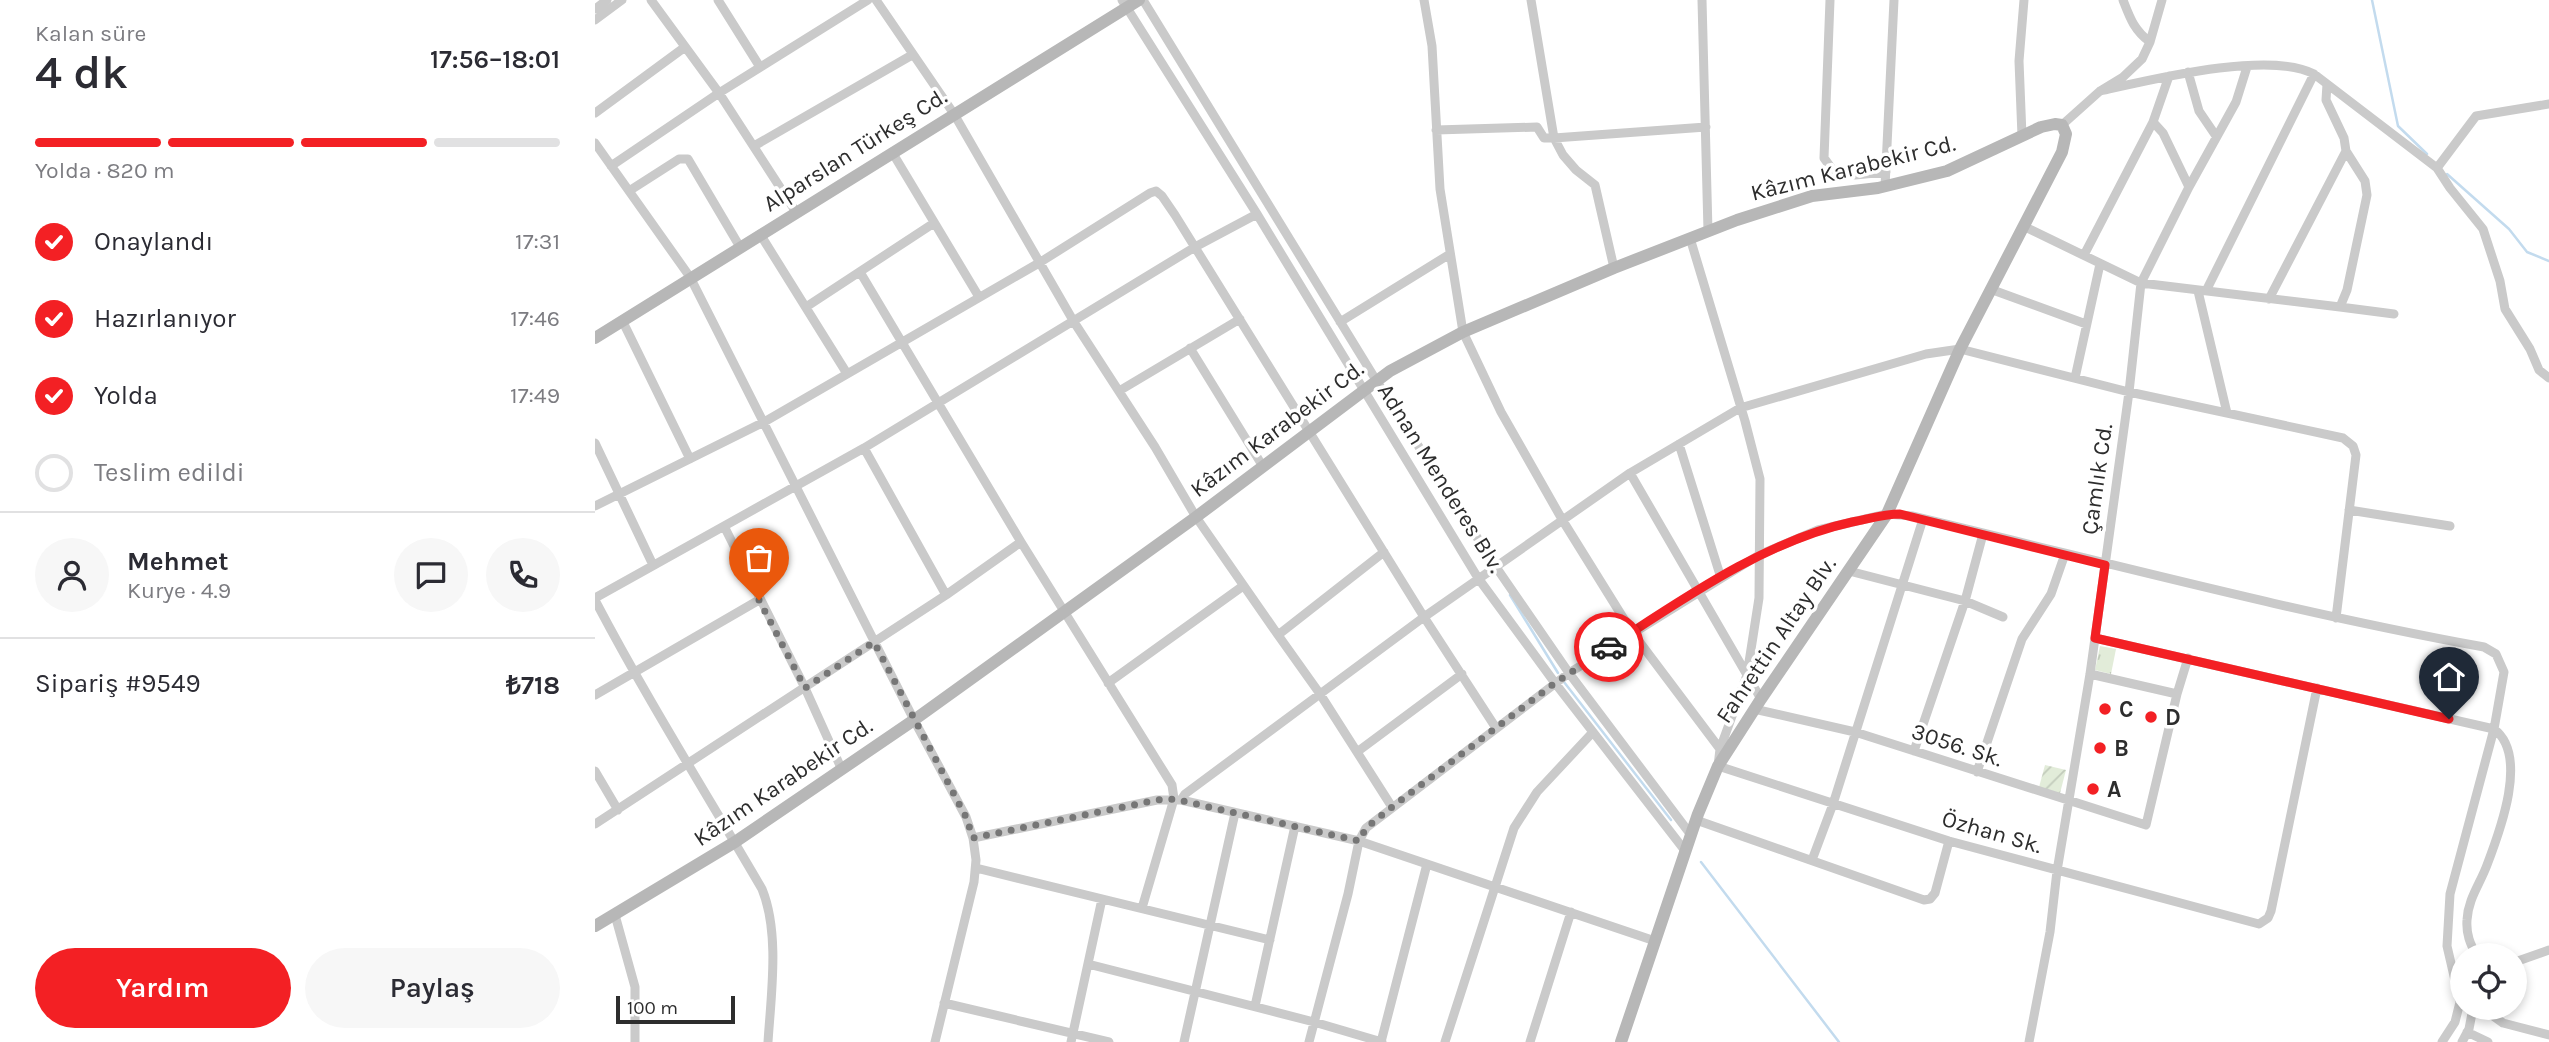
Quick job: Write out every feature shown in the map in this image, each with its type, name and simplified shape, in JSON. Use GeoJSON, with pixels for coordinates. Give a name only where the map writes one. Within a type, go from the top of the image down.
{"type":"FeatureCollection","features":[{"type":"Feature","properties":{"kind":"street"},"geometry":{"type":"LineString","coordinates":[[595,9],[607,0]]}},
{"type":"Feature","properties":{"kind":"street"},"geometry":{"type":"LineString","coordinates":[[595,20],[622,0]]}},
{"type":"Feature","properties":{"kind":"street"},"geometry":{"type":"LineString","coordinates":[[651,0],[719,93],[796,212]]}},
{"type":"Feature","properties":{"kind":"street"},"geometry":{"type":"LineString","coordinates":[[717,0],[760,67]]}},
{"type":"Feature","properties":{"kind":"street"},"geometry":{"type":"LineString","coordinates":[[611,166],[719,93],[868,0]]}},
{"type":"Feature","properties":{"kind":"street"},"geometry":{"type":"LineString","coordinates":[[876,0],[954,114],[1074,322],[1156,447],[1196,517],[1319,694],[1392,807]]}},
{"type":"Feature","properties":{"kind":"street","name":"Alparslan Türkeş Cd."},"geometry":{"type":"LineString","coordinates":[[595,338],[954,114],[1124,4],[1141,0]]}},
{"type":"Feature","properties":{"kind":"street","name":"Adnan Menderes Blv."},"geometry":{"type":"LineString","coordinates":[[1141,0],[1376,380],[1496,567],[1569,673],[1691,835]]}},
{"type":"Feature","properties":{"kind":"street"},"geometry":{"type":"LineString","coordinates":[[1424,0],[1432,46],[1440,189],[1464,332],[1501,412],[1563,521],[1632,632],[1720,749]]}},
{"type":"Feature","properties":{"kind":"street"},"geometry":{"type":"LineString","coordinates":[[1531,0],[1554,138],[1563,155],[1576,170],[1595,185],[1614,268]]}},
{"type":"Feature","properties":{"kind":"street"},"geometry":{"type":"LineString","coordinates":[[1702,0],[1708,231]]}},
{"type":"Feature","properties":{"kind":"street"},"geometry":{"type":"LineString","coordinates":[[1830,0],[1824,158],[1832,169],[1855,175],[1887,172]]}},
{"type":"Feature","properties":{"kind":"street"},"geometry":{"type":"LineString","coordinates":[[1885,187],[1894,0]]}},
{"type":"Feature","properties":{"kind":"street"},"geometry":{"type":"LineString","coordinates":[[2022,136],[2019,61],[2024,0]]}},
{"type":"Feature","properties":{"kind":"street"},"geometry":{"type":"LineString","coordinates":[[2123,0],[2131,22],[2139,34],[2150,42]]}},
{"type":"Feature","properties":{"kind":"street"},"geometry":{"type":"LineString","coordinates":[[2062,125],[2142,59],[2150,42],[2162,0]]}},
{"type":"Feature","properties":{"kind":"street","name":"Adnan Menderes Blv."},"geometry":{"type":"LineString","coordinates":[[1124,4],[1257,214],[1478,578],[1555,683],[1686,852]]}},
{"type":"Feature","properties":{"kind":"street"},"geometry":{"type":"LineString","coordinates":[[595,113],[685,47]]}},
{"type":"Feature","properties":{"kind":"street"},"geometry":{"type":"LineString","coordinates":[[754,146],[912,55]]}},
{"type":"Feature","properties":{"kind":"street"},"geometry":{"type":"LineString","coordinates":[[2100,91],[2188,72],[2246,67],[2293,67],[2314,74],[2437,168],[2483,229],[2500,281],[2505,309],[2530,349],[2539,370],[2549,378]]}},
{"type":"Feature","properties":{"kind":"street","name":"Çamlık Cd."},"geometry":{"type":"LineString","coordinates":[[2029,1042],[2050,932],[2057,871],[2090,674],[2129,392],[2141,284],[2189,187],[2236,102],[2246,67]]}},
{"type":"Feature","properties":{"kind":"street"},"geometry":{"type":"LineString","coordinates":[[2188,72],[2199,111],[2216,136]]}},
{"type":"Feature","properties":{"kind":"street"},"geometry":{"type":"LineString","coordinates":[[2227,413],[2202,291],[2314,74]]}},
{"type":"Feature","properties":{"kind":"street"},"geometry":{"type":"LineString","coordinates":[[2084,255],[2153,122],[2169,76]]}},
{"type":"Feature","properties":{"kind":"street"},"geometry":{"type":"LineString","coordinates":[[2327,84],[2326,100],[2344,138],[2346,151],[2365,180],[2367,195],[2347,290],[2340,307]]}},
{"type":"Feature","properties":{"kind":"street"},"geometry":{"type":"LineString","coordinates":[[2437,168],[2476,116],[2549,104]]}},
{"type":"Feature","properties":{"kind":"street"},"geometry":{"type":"LineString","coordinates":[[2153,122],[2163,133],[2189,187]]}},
{"type":"Feature","properties":{"kind":"street","name":"Kâzım Karabekir Cd."},"geometry":{"type":"LineString","coordinates":[[595,926],[734,842],[914,720],[1196,517],[1376,380],[1464,332],[1708,231],[1812,196],[1885,187],[1947,171],[2041,127],[2062,125]]}},
{"type":"Feature","properties":{"kind":"street","name":"Fahrettin Altay Blv."},"geometry":{"type":"LineString","coordinates":[[1621,1042],[1696,820],[1718,766],[1757,704],[1887,514],[1960,349],[2062,152],[2066,134],[2062,125]]}},
{"type":"Feature","properties":{"kind":"street"},"geometry":{"type":"LineString","coordinates":[[1436,131],[1537,127],[1544,138],[1554,138],[1706,127]]}},
{"type":"Feature","properties":{"kind":"street"},"geometry":{"type":"LineString","coordinates":[[595,144],[690,277],[874,642],[966,817],[973,838],[976,868],[935,1042]]}},
{"type":"Feature","properties":{"kind":"street"},"geometry":{"type":"LineString","coordinates":[[2269,299],[2346,151]]}},
{"type":"Feature","properties":{"kind":"street"},"geometry":{"type":"LineString","coordinates":[[892,152],[979,297]]}},
{"type":"Feature","properties":{"kind":"street"},"geometry":{"type":"LineString","coordinates":[[629,191],[679,159],[688,159],[740,247]]}},
{"type":"Feature","properties":{"kind":"street"},"geometry":{"type":"LineString","coordinates":[[595,506],[764,422],[846,372],[1039,263],[1153,191],[1159,192],[1424,617],[1496,727]]}},
{"type":"Feature","properties":{"kind":"street"},"geometry":{"type":"LineString","coordinates":[[768,1042],[771,916],[762,889],[633,673],[595,599],[864,448],[1195,247],[1257,214]]}},
{"type":"Feature","properties":{"kind":"street"},"geometry":{"type":"LineString","coordinates":[[806,307],[934,223]]}},
{"type":"Feature","properties":{"kind":"street"},"geometry":{"type":"LineString","coordinates":[[2023,226],[2141,284],[2394,314]]}},
{"type":"Feature","properties":{"kind":"street"},"geometry":{"type":"LineString","coordinates":[[760,234],[846,372]]}},
{"type":"Feature","properties":{"kind":"street"},"geometry":{"type":"LineString","coordinates":[[1690,238],[1760,479],[1759,597],[1747,675],[1720,749],[1718,766]]}},
{"type":"Feature","properties":{"kind":"street"},"geometry":{"type":"LineString","coordinates":[[1340,322],[1450,254]]}},
{"type":"Feature","properties":{"kind":"street"},"geometry":{"type":"LineString","coordinates":[[2075,378],[2100,264]]}},
{"type":"Feature","properties":{"kind":"street"},"geometry":{"type":"LineString","coordinates":[[860,272],[1021,542],[1172,785],[1177,799]]}},
{"type":"Feature","properties":{"kind":"street"},"geometry":{"type":"LineString","coordinates":[[1990,289],[2086,324]]}},
{"type":"Feature","properties":{"kind":"street"},"geometry":{"type":"LineString","coordinates":[[1119,391],[1240,319]]}},
{"type":"Feature","properties":{"kind":"street"},"geometry":{"type":"LineString","coordinates":[[622,320],[690,459]]}},
{"type":"Feature","properties":{"kind":"street"},"geometry":{"type":"LineString","coordinates":[[1190,348],[1262,465]]}},
{"type":"Feature","properties":{"kind":"street"},"geometry":{"type":"LineString","coordinates":[[1142,908],[1177,799],[1478,578],[1630,473],[1740,408],[1926,354],[1960,349],[2129,392],[2349,441],[2356,455],[2336,618]]}},
{"type":"Feature","properties":{"kind":"street"},"geometry":{"type":"LineString","coordinates":[[595,443],[653,565]]}},
{"type":"Feature","properties":{"kind":"street"},"geometry":{"type":"LineString","coordinates":[[1679,444],[1721,578]]}},
{"type":"Feature","properties":{"kind":"street"},"geometry":{"type":"LineString","coordinates":[[864,448],[946,595]]}},
{"type":"Feature","properties":{"kind":"street"},"geometry":{"type":"LineString","coordinates":[[1630,473],[1747,675],[1757,704]]}},
{"type":"Feature","properties":{"kind":"street"},"geometry":{"type":"LineString","coordinates":[[2349,510],[2450,526]]}},
{"type":"Feature","properties":{"kind":"street"},"geometry":{"type":"LineString","coordinates":[[1309,1042],[1348,894],[1359,841],[1366,828],[1569,673],[1697,592],[1759,555],[1818,530],[1887,514],[1923,519],[2105,565],[2491,650],[2500,659],[2504,672],[2494,729],[2450,894],[2447,946],[2450,968]]}},
{"type":"Feature","properties":{"kind":"street"},"geometry":{"type":"LineString","coordinates":[[1812,860],[1833,804],[1923,519]]}},
{"type":"Feature","properties":{"kind":"street"},"geometry":{"type":"LineString","coordinates":[[724,526],[805,688],[842,770]]}},
{"type":"Feature","properties":{"kind":"street"},"geometry":{"type":"LineString","coordinates":[[1914,751],[1965,601],[1983,534]]}},
{"type":"Feature","properties":{"kind":"street"},"geometry":{"type":"LineString","coordinates":[[595,824],[946,595],[1021,542]]}},
{"type":"Feature","properties":{"kind":"street"},"geometry":{"type":"LineString","coordinates":[[1278,635],[1384,552]]}},
{"type":"Feature","properties":{"kind":"street"},"geometry":{"type":"LineString","coordinates":[[1977,772],[2022,639],[2051,594],[2066,554]]}},
{"type":"Feature","properties":{"kind":"street"},"geometry":{"type":"LineString","coordinates":[[1849,570],[1965,601],[2003,617]]}},
{"type":"Feature","properties":{"kind":"street"},"geometry":{"type":"LineString","coordinates":[[1108,683],[1243,586]]}},
{"type":"Feature","properties":{"kind":"street"},"geometry":{"type":"LineString","coordinates":[[595,695],[759,600]]}},
{"type":"Feature","properties":{"kind":"street"},"geometry":{"type":"LineString","coordinates":[[2095,638],[2494,729],[2502,734],[2509,749],[2510,789],[2487,866],[2470,900],[2466,922],[2470,943]]}},
{"type":"Feature","properties":{"kind":"street"},"geometry":{"type":"LineString","coordinates":[[2090,674],[2176,694],[2188,658]]}},
{"type":"Feature","properties":{"kind":"street"},"geometry":{"type":"LineString","coordinates":[[1357,752],[1462,674]]}},
{"type":"Feature","properties":{"kind":"street","name":"Özhan Sk."},"geometry":{"type":"LineString","coordinates":[[1718,766],[1949,841],[2259,924],[2268,918],[2271,911],[2317,688]]}},
{"type":"Feature","properties":{"kind":"street","name":"3056. Sk."},"geometry":{"type":"LineString","coordinates":[[1757,704],[1855,732],[2070,803],[2146,825],[2176,694]]}},
{"type":"Feature","properties":{"kind":"street"},"geometry":{"type":"LineString","coordinates":[[1445,1042],[1514,828],[1526,807],[1593,732]]}},
{"type":"Feature","properties":{"kind":"street"},"geometry":{"type":"LineString","coordinates":[[595,771],[618,810]]}},
{"type":"Feature","properties":{"kind":"street"},"geometry":{"type":"LineString","coordinates":[[973,838],[1157,800],[1177,799],[1359,841],[1655,941]]}},
{"type":"Feature","properties":{"kind":"street"},"geometry":{"type":"LineString","coordinates":[[1184,1042],[1235,813]]}},
{"type":"Feature","properties":{"kind":"street"},"geometry":{"type":"LineString","coordinates":[[1696,820],[1929,900],[1936,890],[1949,841]]}},
{"type":"Feature","properties":{"kind":"street"},"geometry":{"type":"LineString","coordinates":[[1255,1006],[1295,826]]}},
{"type":"Feature","properties":{"kind":"street"},"geometry":{"type":"LineString","coordinates":[[1088,964],[1255,1006],[1381,1042],[1427,864]]}},
{"type":"Feature","properties":{"kind":"street"},"geometry":{"type":"LineString","coordinates":[[976,868],[1270,940]]}},
{"type":"Feature","properties":{"kind":"street"},"geometry":{"type":"LineString","coordinates":[[1072,1038],[1102,899]]}},
{"type":"Feature","properties":{"kind":"street"},"geometry":{"type":"LineString","coordinates":[[1530,1042],[1571,912]]}},
{"type":"Feature","properties":{"kind":"street"},"geometry":{"type":"LineString","coordinates":[[615,915],[635,987],[635,1042]]}},
{"type":"Feature","properties":{"kind":"street"},"geometry":{"type":"LineString","coordinates":[[2527,958],[2549,950]]}},
{"type":"Feature","properties":{"kind":"street"},"geometry":{"type":"LineString","coordinates":[[944,1003],[1072,1038],[1109,1042]]}},
{"type":"Feature","properties":{"kind":"street"},"geometry":{"type":"LineString","coordinates":[[2442,1042],[2455,1020]]}},
{"type":"Feature","properties":{"kind":"street"},"geometry":{"type":"LineString","coordinates":[[2462,1042],[2470,1020]]}},
{"type":"Feature","properties":{"kind":"street"},"geometry":{"type":"LineString","coordinates":[[2499,1020],[2549,1035]]}},
{"type":"Feature","properties":{"kind":"street"},"geometry":{"type":"LineString","coordinates":[[2467,1032],[2488,1042]]}},
{"type":"Feature","properties":{"kind":"green space"},"geometry":{"type":"Polygon","coordinates":[[[2100,646],[2116,649],[2111,674],[2095,670],[2100,646]]]}},
{"type":"Feature","properties":{"kind":"green space"},"geometry":{"type":"Polygon","coordinates":[[[2045,765],[2066,770],[2059,797],[2038,791],[2045,765]]]}},
{"type":"Feature","properties":{"kind":"waterway"},"geometry":{"type":"LineString","coordinates":[[2372,0],[2398,126],[2427,154]]}},
{"type":"Feature","properties":{"kind":"waterway"},"geometry":{"type":"LineString","coordinates":[[2447,174],[2509,229],[2527,252],[2549,261]]}},
{"type":"Feature","properties":{"kind":"waterway"},"geometry":{"type":"LineString","coordinates":[[1510,595],[1558,673]]}},
{"type":"Feature","properties":{"kind":"waterway"},"geometry":{"type":"LineString","coordinates":[[1564,682],[1671,820]]}},
{"type":"Feature","properties":{"kind":"waterway"},"geometry":{"type":"LineString","coordinates":[[1701,862],[1839,1042]]}},
{"type":"Feature","properties":{"kind":"way so far"},"geometry":{"type":"LineString","coordinates":[[759,600],[805,688],[874,642],[966,817],[973,838],[1157,800],[1174,799],[1359,841],[1366,828],[1392,807],[1555,683],[1609,647]]}},
{"type":"Feature","properties":{"kind":"place","name":"C"},"geometry":{"type":"Point","coordinates":[2105,709]}},
{"type":"Feature","properties":{"kind":"place","name":"D"},"geometry":{"type":"Point","coordinates":[2151,717]}},
{"type":"Feature","properties":{"kind":"place","name":"B"},"geometry":{"type":"Point","coordinates":[2100,748]}},
{"type":"Feature","properties":{"kind":"place","name":"A"},"geometry":{"type":"Point","coordinates":[2093,789]}},
{"type":"Feature","properties":{"kind":"route"},"geometry":{"type":"LineString","coordinates":[[1609,647],[1759,555],[1818,530],[1887,514],[1900,514],[2105,565],[2095,638],[2449,719]]}}]}
